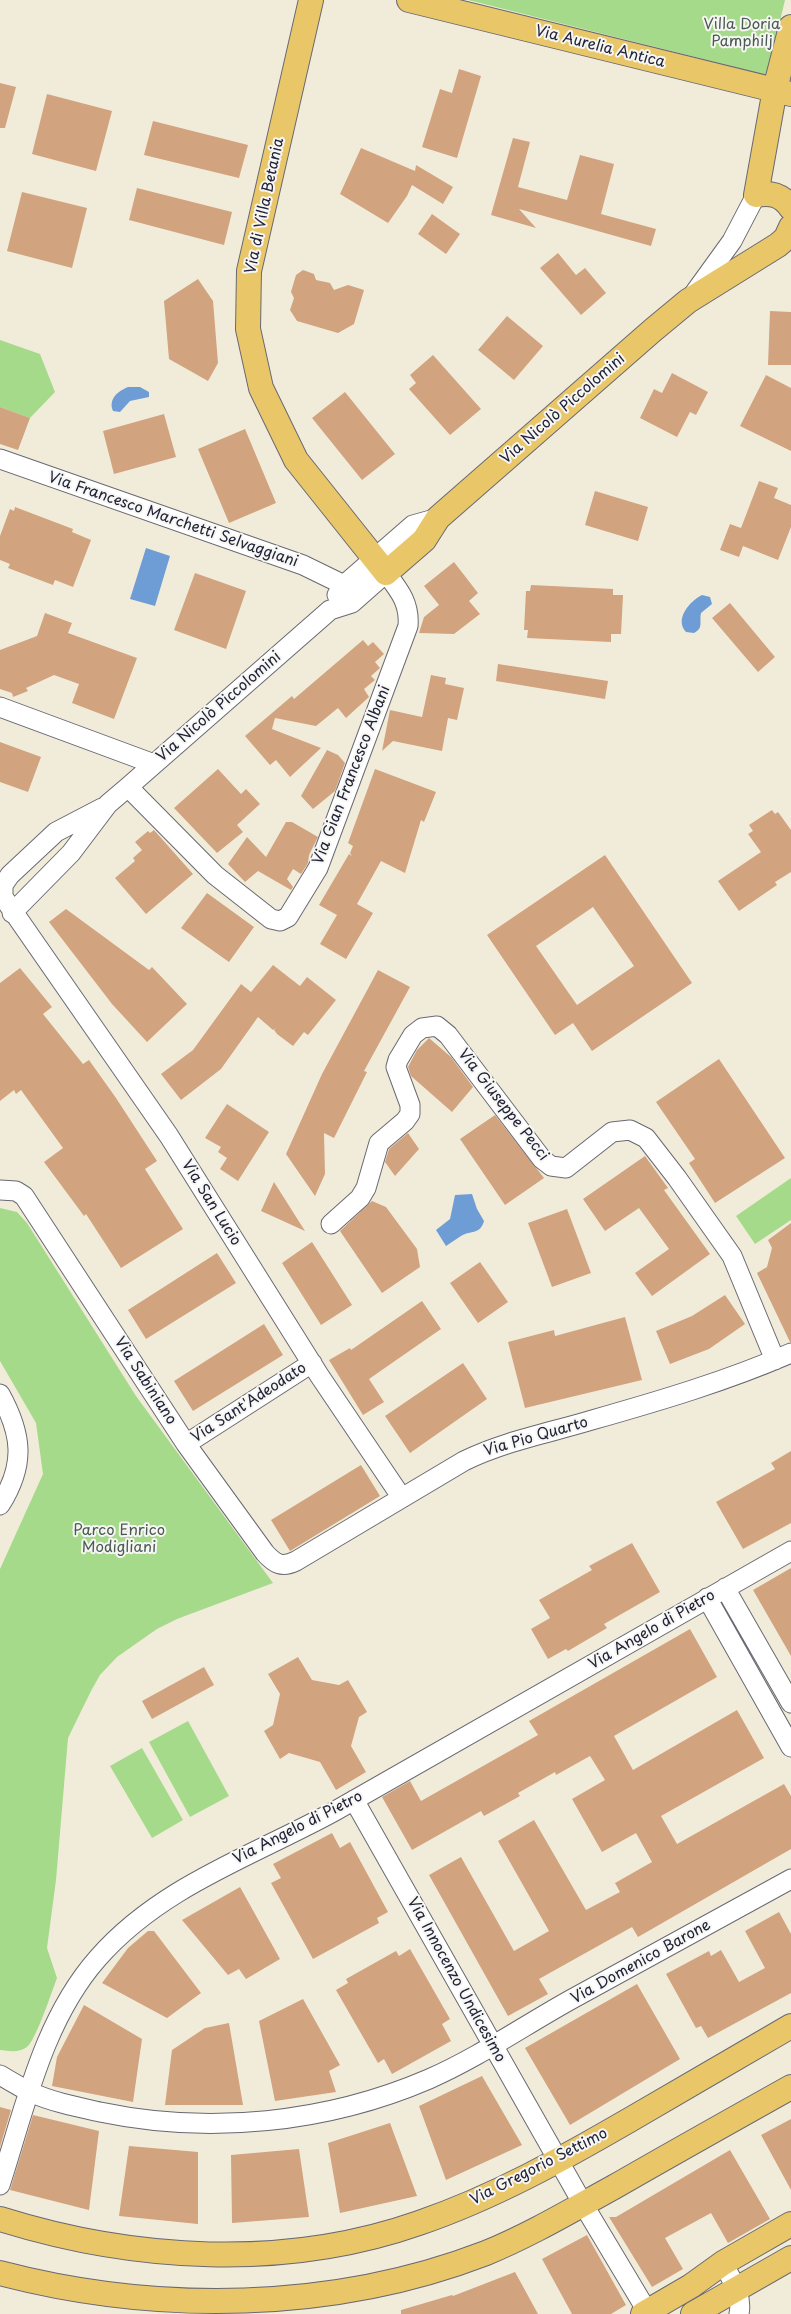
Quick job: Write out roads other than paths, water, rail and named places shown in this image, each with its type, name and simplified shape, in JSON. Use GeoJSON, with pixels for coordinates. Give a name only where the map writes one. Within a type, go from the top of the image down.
{"type":"FeatureCollection","features":[{"type":"Feature","properties":{"kind":"main road","name":"Via di Villa Betania"},"geometry":{"type":"LineString","coordinates":[[311,0],[249,271],[248,329],[261,388],[296,460],[380,565]]}},
{"type":"Feature","properties":{"kind":"main road","name":"Via Aurelia Antica"},"geometry":{"type":"LineString","coordinates":[[409,0],[783,91]]}},
{"type":"Feature","properties":{"kind":"main road"},"geometry":{"type":"LineString","coordinates":[[791,27],[783,91],[756,194],[768,193],[778,195],[791,208]]}},
{"type":"Feature","properties":{"kind":"main road","name":"Via Nicolò Piccolomini"},"geometry":{"type":"LineString","coordinates":[[380,565],[424,540],[438,518],[688,301],[787,238]]}},
{"type":"Feature","properties":{"kind":"main road","name":"Via Gregorio Settimo"},"geometry":{"type":"LineString","coordinates":[[0,2219],[76,2240],[154,2251],[227,2254],[298,2250],[373,2236],[418,2224],[514,2184],[560,2160],[791,2026]]}},
{"type":"Feature","properties":{"kind":"main road"},"geometry":{"type":"LineString","coordinates":[[0,2273],[80,2292],[162,2302],[233,2303],[311,2297],[380,2285],[450,2266],[512,2241],[583,2204],[791,2087]]}},
{"type":"Feature","properties":{"kind":"main road"},"geometry":{"type":"LineString","coordinates":[[645,2313],[691,2286],[723,2263],[791,2224]]}},
{"type":"Feature","properties":{"kind":"main road"},"geometry":{"type":"LineString","coordinates":[[693,2314],[791,2258]]}},
{"type":"Feature","properties":{"kind":"street"},"geometry":{"type":"LineString","coordinates":[[688,301],[732,241],[756,194]]}},
{"type":"Feature","properties":{"kind":"street","name":"Via Francesco Marchetti Selvaggiani"},"geometry":{"type":"LineString","coordinates":[[0,459],[302,564],[344,585]]}},
{"type":"Feature","properties":{"kind":"street","name":"Via Nicolò Piccolomini"},"geometry":{"type":"LineString","coordinates":[[330,610],[339,590],[344,585],[380,565]]}},
{"type":"Feature","properties":{"kind":"street","name":"Via Nicolò Piccolomini"},"geometry":{"type":"LineString","coordinates":[[108,804],[71,853],[12,913],[2,894],[3,885],[10,875],[56,832],[108,804],[330,610],[352,603],[380,565]]}},
{"type":"Feature","properties":{"kind":"street","name":"Via Gian Francesco Albani"},"geometry":{"type":"LineString","coordinates":[[128,787],[215,875],[271,919],[280,921],[288,917],[318,868],[408,626],[409,614],[406,603],[380,565]]}},
{"type":"Feature","properties":{"kind":"street"},"geometry":{"type":"LineString","coordinates":[[0,707],[154,764]]}},
{"type":"Feature","properties":{"kind":"street","name":"Via San Lucio"},"geometry":{"type":"LineString","coordinates":[[12,913],[169,1136],[312,1363],[402,1498]]}},
{"type":"Feature","properties":{"kind":"street","name":"Via Giuseppe Pecci"},"geometry":{"type":"LineString","coordinates":[[331,1224],[360,1198],[366,1188],[379,1143],[405,1121],[410,1114],[410,1105],[396,1066],[398,1060],[413,1035],[422,1028],[437,1026],[448,1035],[542,1159],[551,1166],[566,1168],[612,1132],[630,1130],[646,1138],[732,1256],[783,1356]]}},
{"type":"Feature","properties":{"kind":"street","name":"Via Sabiniano"},"geometry":{"type":"LineString","coordinates":[[0,1190],[16,1191],[24,1196],[186,1444],[272,1561]]}},
{"type":"Feature","properties":{"kind":"street","name":"Via Pio Quarto"},"geometry":{"type":"LineString","coordinates":[[272,1561],[279,1565],[287,1565],[484,1451],[513,1441],[657,1402],[783,1356]]}},
{"type":"Feature","properties":{"kind":"street","name":"Via Sant'Adeodato"},"geometry":{"type":"LineString","coordinates":[[186,1444],[312,1363]]}},
{"type":"Feature","properties":{"kind":"street"},"geometry":{"type":"LineString","coordinates":[[0,1394],[14,1420],[19,1446],[12,1478],[0,1505]]}},
{"type":"Feature","properties":{"kind":"street","name":"Via Angelo di Pietro"},"geometry":{"type":"LineString","coordinates":[[0,2185],[50,2035],[67,2001],[97,1958],[127,1929],[175,1893],[354,1800],[791,1551]]}},
{"type":"Feature","properties":{"kind":"street"},"geometry":{"type":"LineString","coordinates":[[725,1588],[791,1705],[774,1717]]}},
{"type":"Feature","properties":{"kind":"street"},"geometry":{"type":"LineString","coordinates":[[707,1598],[791,1747]]}},
{"type":"Feature","properties":{"kind":"street","name":"Via Innocenzo Undicesimo"},"geometry":{"type":"LineString","coordinates":[[354,1800],[492,2045],[560,2160],[645,2313]]}},
{"type":"Feature","properties":{"kind":"street","name":"Via Domenico Barone"},"geometry":{"type":"LineString","coordinates":[[0,2075],[30,2092],[73,2106],[152,2122],[197,2124],[268,2120],[326,2112],[405,2088],[431,2078],[791,1880]]}},
{"type":"Feature","properties":{"kind":"street"},"geometry":{"type":"LineString","coordinates":[[723,2263],[737,2290],[741,2303],[739,2314]]}},
{"type":"Feature","properties":{"kind":"water"},"geometry":{"type":"Polygon","coordinates":[[[128,387],[140,387],[149,392],[149,397],[130,401],[120,412],[113,411],[113,399],[128,387]]]}},
{"type":"Feature","properties":{"kind":"water"},"geometry":{"type":"Polygon","coordinates":[[[146,548],[170,556],[155,606],[130,599],[146,548]]]}},
{"type":"Feature","properties":{"kind":"water"},"geometry":{"type":"Polygon","coordinates":[[[702,595],[710,597],[712,604],[701,613],[699,629],[694,633],[686,632],[682,622],[685,611],[693,601],[702,595]]]}},
{"type":"Feature","properties":{"kind":"water"},"geometry":{"type":"Polygon","coordinates":[[[472,1194],[477,1209],[484,1221],[482,1225],[478,1230],[461,1236],[446,1246],[436,1230],[450,1219],[455,1195],[472,1194]]]}},
{"type":"Feature","properties":{"kind":"park label","name":"Villa Doria Pamphilj"},"geometry":{"type":"Point","coordinates":[742,34]}},
{"type":"Feature","properties":{"kind":"park label","name":"Parco Enrico Modigliani"},"geometry":{"type":"Point","coordinates":[119,1540]}}]}
